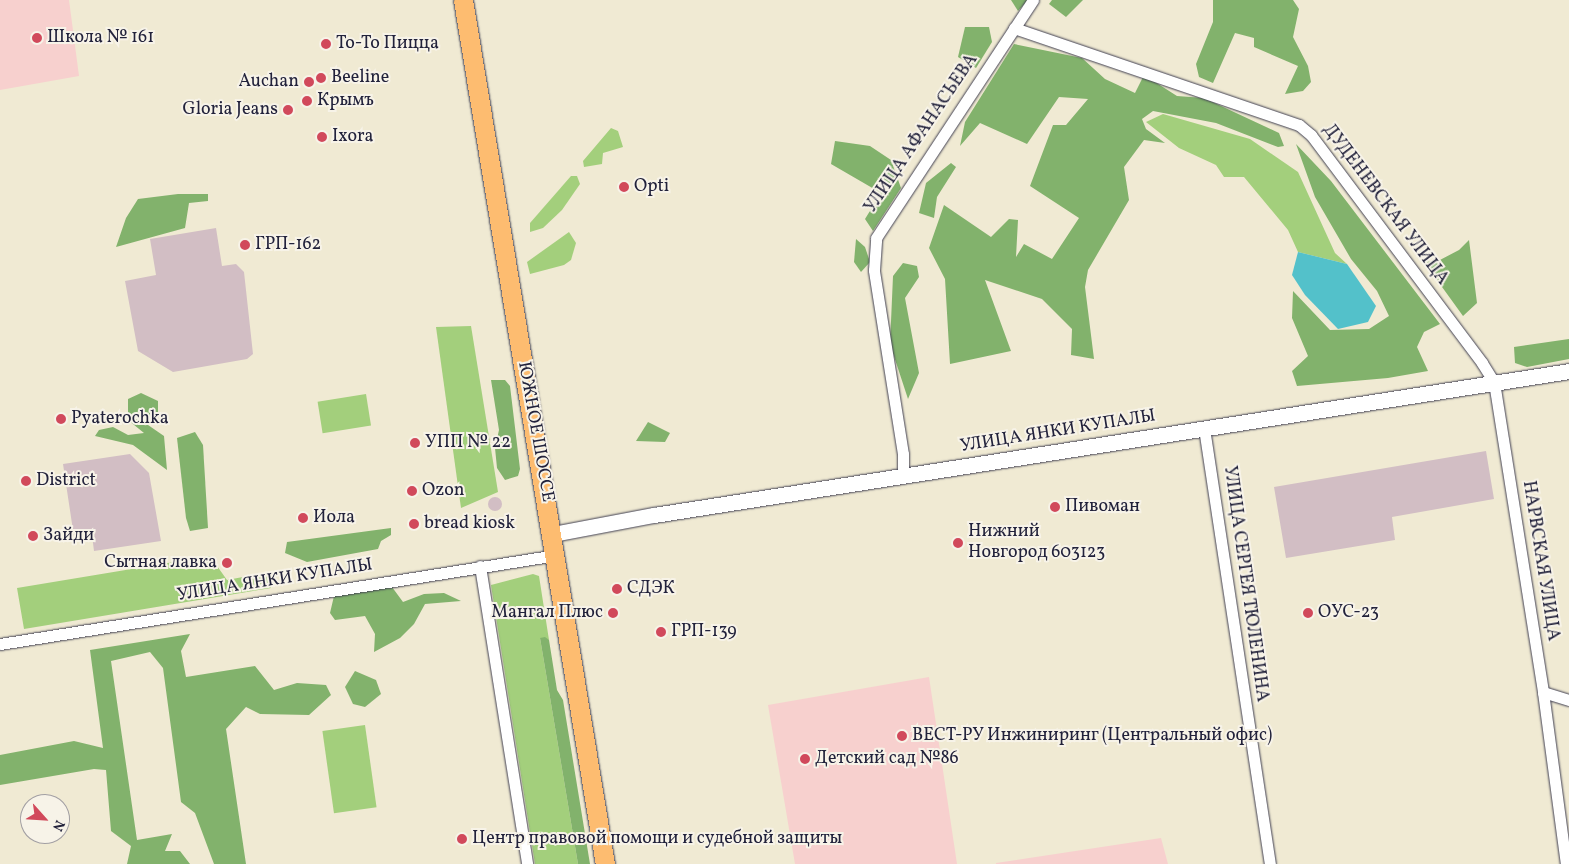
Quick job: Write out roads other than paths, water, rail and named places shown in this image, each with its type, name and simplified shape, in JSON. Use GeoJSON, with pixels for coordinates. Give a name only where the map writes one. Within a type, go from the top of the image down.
{"type":"FeatureCollection","features":[{"type":"Feature","properties":{"kind":"main road","name":"ЮЖНОЕ ШОССЕ"},"geometry":{"type":"LineString","coordinates":[[462,0],[553,534],[605,864]]}},
{"type":"Feature","properties":{"kind":"street","name":"УЛИЦА АФАНАСЬЕВА"},"geometry":{"type":"LineString","coordinates":[[903,475],[903,454],[874,270],[876,238],[1033,0]]}},
{"type":"Feature","properties":{"kind":"street","name":"ДУДЕНЕВСКАЯ УЛИЦА"},"geometry":{"type":"LineString","coordinates":[[1014,28],[1299,125],[1317,143],[1494,382]]}},
{"type":"Feature","properties":{"kind":"street","name":"УЛИЦА ЯНКИ КУПАЛЫ"},"geometry":{"type":"LineString","coordinates":[[553,534],[654,514],[1569,371]]}},
{"type":"Feature","properties":{"kind":"street","name":"НАРВСКАЯ УЛИЦА"},"geometry":{"type":"LineString","coordinates":[[1494,382],[1543,692],[1566,864]]}},
{"type":"Feature","properties":{"kind":"street","name":"УЛИЦА СЕРГЕЯ ТЮЛЕНИНА"},"geometry":{"type":"LineString","coordinates":[[1204,428],[1270,864]]}},
{"type":"Feature","properties":{"kind":"street","name":"УЛИЦА ЯНКИ КУПАЛЫ"},"geometry":{"type":"LineString","coordinates":[[0,644],[556,555]]}},
{"type":"Feature","properties":{"kind":"street"},"geometry":{"type":"LineString","coordinates":[[480,566],[527,864]]}},
{"type":"Feature","properties":{"kind":"street"},"geometry":{"type":"LineString","coordinates":[[1543,692],[1569,700]]}},
{"type":"Feature","properties":{"kind":"water"},"geometry":{"type":"Polygon","coordinates":[[[1298,252],[1347,264],[1376,306],[1368,322],[1338,329],[1305,295],[1292,275],[1298,252]]]}},
{"type":"Feature","properties":{"kind":"place","name":"Школа № 161"},"geometry":{"type":"Point","coordinates":[37,38]}},
{"type":"Feature","properties":{"kind":"place","name":"То-То Пицца"},"geometry":{"type":"Point","coordinates":[326,44]}},
{"type":"Feature","properties":{"kind":"place","name":"Beeline"},"geometry":{"type":"Point","coordinates":[321,78]}},
{"type":"Feature","properties":{"kind":"place","name":"Auchan"},"geometry":{"type":"Point","coordinates":[309,82]}},
{"type":"Feature","properties":{"kind":"place","name":"Крымъ"},"geometry":{"type":"Point","coordinates":[307,101]}},
{"type":"Feature","properties":{"kind":"place","name":"Gloria Jeans"},"geometry":{"type":"Point","coordinates":[288,110]}},
{"type":"Feature","properties":{"kind":"place","name":"Ixora"},"geometry":{"type":"Point","coordinates":[322,137]}},
{"type":"Feature","properties":{"kind":"place","name":"Opti"},"geometry":{"type":"Point","coordinates":[624,187]}},
{"type":"Feature","properties":{"kind":"place","name":"ГРП-162"},"geometry":{"type":"Point","coordinates":[245,245]}},
{"type":"Feature","properties":{"kind":"place","name":"Pyaterochka"},"geometry":{"type":"Point","coordinates":[61,419]}},
{"type":"Feature","properties":{"kind":"place","name":"УПП № 22"},"geometry":{"type":"Point","coordinates":[415,443]}},
{"type":"Feature","properties":{"kind":"place","name":"District"},"geometry":{"type":"Point","coordinates":[26,481]}},
{"type":"Feature","properties":{"kind":"place","name":"Ozon"},"geometry":{"type":"Point","coordinates":[412,491]}},
{"type":"Feature","properties":{"kind":"place","name":"Пивоман"},"geometry":{"type":"Point","coordinates":[1055,507]}},
{"type":"Feature","properties":{"kind":"place","name":"Иола"},"geometry":{"type":"Point","coordinates":[303,518]}},
{"type":"Feature","properties":{"kind":"place","name":"bread kiosk"},"geometry":{"type":"Point","coordinates":[414,524]}},
{"type":"Feature","properties":{"kind":"place","name":"Зайди"},"geometry":{"type":"Point","coordinates":[33,536]}},
{"type":"Feature","properties":{"kind":"place","name":"Нижний Новгород 603123"},"geometry":{"type":"Point","coordinates":[958,543]}},
{"type":"Feature","properties":{"kind":"place","name":"Сытная лавка"},"geometry":{"type":"Point","coordinates":[227,563]}},
{"type":"Feature","properties":{"kind":"place","name":"СДЭК"},"geometry":{"type":"Point","coordinates":[617,589]}},
{"type":"Feature","properties":{"kind":"place","name":"Мангал Плюс"},"geometry":{"type":"Point","coordinates":[613,613]}},
{"type":"Feature","properties":{"kind":"place","name":"ОУС-23"},"geometry":{"type":"Point","coordinates":[1308,613]}},
{"type":"Feature","properties":{"kind":"place","name":"ГРП-139"},"geometry":{"type":"Point","coordinates":[661,632]}},
{"type":"Feature","properties":{"kind":"place","name":"ВЕСТ-РУ Инжиниринг (Центральный офис)"},"geometry":{"type":"Point","coordinates":[902,736]}},
{"type":"Feature","properties":{"kind":"place","name":"Детский сад №86"},"geometry":{"type":"Point","coordinates":[805,759]}},
{"type":"Feature","properties":{"kind":"place","name":"Центр правовой помощи и судебной защиты"},"geometry":{"type":"Point","coordinates":[462,839]}}]}
